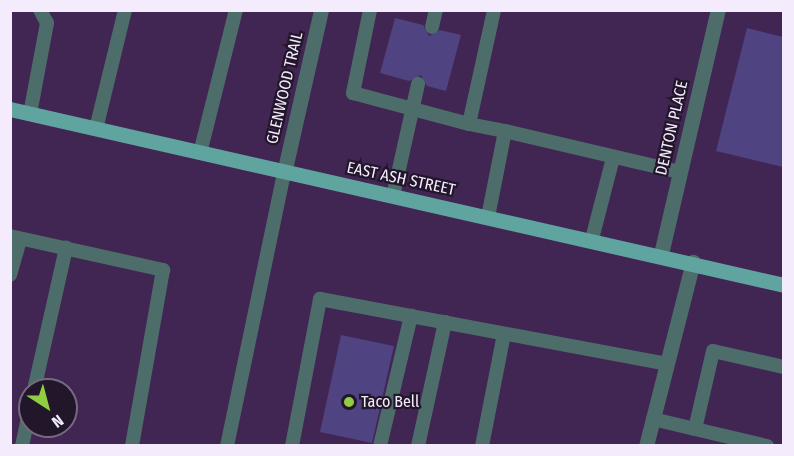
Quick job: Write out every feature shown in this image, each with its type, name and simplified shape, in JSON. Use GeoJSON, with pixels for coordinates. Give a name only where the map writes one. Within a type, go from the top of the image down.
{"type":"FeatureCollection","features":[{"type":"Feature","properties":{"kind":"main road","name":"EAST ASH STREET"},"geometry":{"type":"LineString","coordinates":[[10,109],[284,173],[661,254],[783,285]]}},
{"type":"Feature","properties":{"kind":"street","name":"GLENWOOD TRAIL"},"geometry":{"type":"LineString","coordinates":[[284,173],[321,10]]}},
{"type":"Feature","properties":{"kind":"street","name":"DENTON PLACE"},"geometry":{"type":"LineString","coordinates":[[661,254],[718,10]]}},
{"type":"Feature","properties":{"kind":"street"},"geometry":{"type":"LineString","coordinates":[[646,446],[693,262]]}},
{"type":"Feature","properties":{"kind":"lane"},"geometry":{"type":"LineString","coordinates":[[30,114],[47,23],[40,10]]}},
{"type":"Feature","properties":{"kind":"lane"},"geometry":{"type":"LineString","coordinates":[[96,129],[124,10]]}},
{"type":"Feature","properties":{"kind":"lane"},"geometry":{"type":"LineString","coordinates":[[200,153],[236,10]]}},
{"type":"Feature","properties":{"kind":"lane"},"geometry":{"type":"LineString","coordinates":[[370,10],[353,93],[412,111],[680,172]]}},
{"type":"Feature","properties":{"kind":"lane"},"geometry":{"type":"LineString","coordinates":[[432,27],[436,10]]}},
{"type":"Feature","properties":{"kind":"lane"},"geometry":{"type":"LineString","coordinates":[[469,124],[494,10]]}},
{"type":"Feature","properties":{"kind":"lane"},"geometry":{"type":"LineString","coordinates":[[393,196],[418,84]]}},
{"type":"Feature","properties":{"kind":"lane"},"geometry":{"type":"LineString","coordinates":[[488,217],[505,131]]}},
{"type":"Feature","properties":{"kind":"lane"},"geometry":{"type":"LineString","coordinates":[[592,239],[613,158]]}},
{"type":"Feature","properties":{"kind":"lane"},"geometry":{"type":"LineString","coordinates":[[227,446],[284,173]]}},
{"type":"Feature","properties":{"kind":"lane"},"geometry":{"type":"LineString","coordinates":[[10,275],[15,237],[163,270],[132,446]]}},
{"type":"Feature","properties":{"kind":"lane"},"geometry":{"type":"LineString","coordinates":[[37,378],[66,248]]}},
{"type":"Feature","properties":{"kind":"lane"},"geometry":{"type":"LineString","coordinates":[[292,446],[320,299],[667,364]]}},
{"type":"Feature","properties":{"kind":"lane"},"geometry":{"type":"LineString","coordinates":[[380,446],[411,316]]}},
{"type":"Feature","properties":{"kind":"lane"},"geometry":{"type":"LineString","coordinates":[[418,446],[445,322]]}},
{"type":"Feature","properties":{"kind":"lane"},"geometry":{"type":"LineString","coordinates":[[482,446],[504,334]]}},
{"type":"Feature","properties":{"kind":"lane"},"geometry":{"type":"LineString","coordinates":[[695,429],[713,351],[783,367]]}},
{"type":"Feature","properties":{"kind":"lane"},"geometry":{"type":"LineString","coordinates":[[300,446],[310,394],[304,382]]}},
{"type":"Feature","properties":{"kind":"lane"},"geometry":{"type":"LineString","coordinates":[[652,419],[767,446]]}},
{"type":"Feature","properties":{"kind":"building"},"geometry":{"type":"Polygon","coordinates":[[[395,18],[423,25],[429,36],[440,30],[461,35],[446,91],[427,86],[421,75],[409,81],[380,73],[395,18]]]}},
{"type":"Feature","properties":{"kind":"building"},"geometry":{"type":"Polygon","coordinates":[[[747,28],[783,37],[783,167],[716,151],[747,28]]]}},
{"type":"Feature","properties":{"kind":"building"},"geometry":{"type":"Polygon","coordinates":[[[341,335],[394,346],[372,443],[320,432],[341,335]]]}},
{"type":"Feature","properties":{"kind":"place","name":"Taco Bell"},"geometry":{"type":"Point","coordinates":[349,402]}}]}
